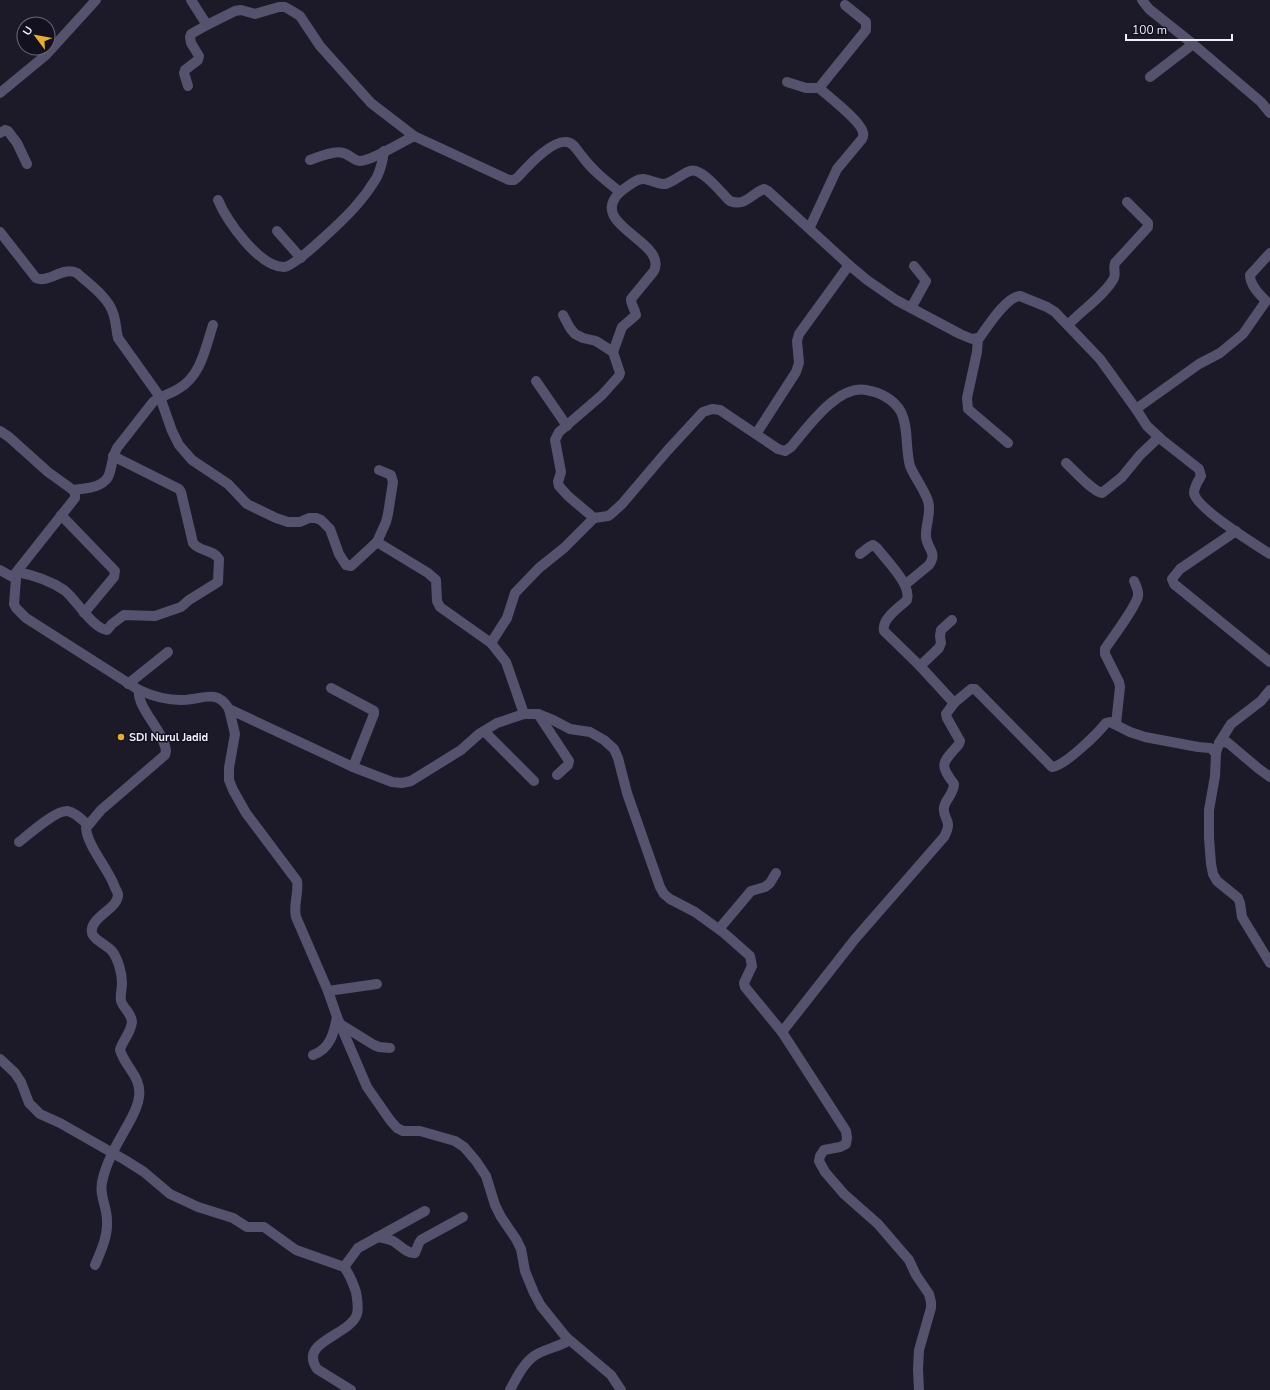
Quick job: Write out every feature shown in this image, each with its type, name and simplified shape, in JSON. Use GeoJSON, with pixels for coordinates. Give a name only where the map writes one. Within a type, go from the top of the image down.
{"type":"FeatureCollection","features":[{"type":"Feature","properties":{"kind":"street"},"geometry":{"type":"LineString","coordinates":[[0,93],[46,55],[96,0]]}},
{"type":"Feature","properties":{"kind":"street"},"geometry":{"type":"LineString","coordinates":[[191,0],[207,25]]}},
{"type":"Feature","properties":{"kind":"street"},"geometry":{"type":"LineString","coordinates":[[1142,0],[1149,9],[1261,102],[1270,113]]}},
{"type":"Feature","properties":{"kind":"street"},"geometry":{"type":"LineString","coordinates":[[819,88],[866,30],[866,22],[845,5]]}},
{"type":"Feature","properties":{"kind":"street"},"geometry":{"type":"LineString","coordinates":[[188,86],[184,74],[185,70],[198,60],[199,56],[191,43],[191,34],[235,11],[241,10],[255,14],[279,7],[285,7],[300,16],[320,46],[365,98],[414,136],[509,180],[514,180],[518,177],[544,151],[558,143],[569,142],[574,145],[590,167],[620,192]]}},
{"type":"Feature","properties":{"kind":"street"},"geometry":{"type":"LineString","coordinates":[[1150,77],[1193,44]]}},
{"type":"Feature","properties":{"kind":"street"},"geometry":{"type":"LineString","coordinates":[[787,82],[806,88],[819,88],[853,118],[864,134],[862,140],[837,169],[810,228]]}},
{"type":"Feature","properties":{"kind":"street"},"geometry":{"type":"LineString","coordinates":[[0,133],[5,130],[8,131],[17,143],[27,164]]}},
{"type":"Feature","properties":{"kind":"street"},"geometry":{"type":"LineString","coordinates":[[310,160],[336,152],[343,152],[358,161],[377,156],[414,136]]}},
{"type":"Feature","properties":{"kind":"street"},"geometry":{"type":"LineString","coordinates":[[218,200],[223,213],[255,253],[265,260],[283,267],[288,267],[301,258],[358,204],[376,178],[382,164],[384,151]]}},
{"type":"Feature","properties":{"kind":"street"},"geometry":{"type":"LineString","coordinates":[[594,518],[568,496],[559,486],[558,482],[560,472],[555,440],[559,432],[602,395],[619,376],[620,373],[613,352],[622,327],[636,316],[636,311],[631,303],[631,299],[654,271],[656,266],[656,261],[651,253],[640,240],[620,225],[611,210],[614,197],[639,180],[644,179],[664,184],[673,181],[690,171],[695,171],[707,178],[730,202],[735,204],[742,203],[760,190],[764,189],[810,228],[867,280],[911,308],[960,334],[972,339],[978,338]]}},
{"type":"Feature","properties":{"kind":"street"},"geometry":{"type":"LineString","coordinates":[[1068,325],[1100,296],[1115,274],[1115,263],[1148,227],[1148,223],[1127,202]]}},
{"type":"Feature","properties":{"kind":"street"},"geometry":{"type":"LineString","coordinates":[[277,231],[301,258]]}},
{"type":"Feature","properties":{"kind":"street"},"geometry":{"type":"LineString","coordinates":[[0,232],[36,278],[43,280],[59,273],[69,271],[77,273],[107,302],[113,313],[118,338],[160,397],[179,446],[192,460],[228,484],[247,504],[276,518],[288,522],[300,522],[309,518],[321,520],[330,529],[339,554],[344,564],[348,566],[351,566],[359,560],[377,542],[386,522],[393,482],[391,475],[379,470]]}},
{"type":"Feature","properties":{"kind":"street"},"geometry":{"type":"LineString","coordinates":[[1136,408],[1194,368],[1220,353],[1243,334],[1268,302],[1250,280],[1250,275],[1252,270],[1270,253]]}},
{"type":"Feature","properties":{"kind":"street"},"geometry":{"type":"LineString","coordinates":[[756,434],[796,372],[799,363],[797,341],[799,334],[849,265]]}},
{"type":"Feature","properties":{"kind":"street"},"geometry":{"type":"LineString","coordinates":[[911,308],[926,281],[914,266]]}},
{"type":"Feature","properties":{"kind":"street"},"geometry":{"type":"LineString","coordinates":[[1008,443],[968,409],[967,398],[977,352],[978,338],[1012,298],[1018,296],[1047,307],[1055,312],[1068,325],[1100,358],[1147,426],[1199,469],[1201,476],[1196,486],[1194,495],[1214,516],[1270,554]]}},
{"type":"Feature","properties":{"kind":"street"},"geometry":{"type":"LineString","coordinates":[[563,315],[575,334],[582,338],[596,342],[613,352]]}},
{"type":"Feature","properties":{"kind":"street"},"geometry":{"type":"LineString","coordinates":[[73,490],[90,488],[106,480],[110,474],[113,456],[121,442],[153,402],[160,397],[178,390],[188,382],[198,369],[213,325]]}},
{"type":"Feature","properties":{"kind":"street"},"geometry":{"type":"LineString","coordinates":[[536,381],[567,426]]}},
{"type":"Feature","properties":{"kind":"street"},"geometry":{"type":"LineString","coordinates":[[491,643],[507,618],[515,593],[539,568],[564,548],[594,518],[608,516],[622,504],[667,451],[703,412],[712,409],[720,410],[778,449],[785,451],[791,447],[829,405],[842,395],[852,390],[866,390],[885,396],[896,404],[901,412],[905,426],[910,465],[928,502],[929,510],[925,531],[926,540],[932,551],[933,557],[929,565],[906,584]]}},
{"type":"Feature","properties":{"kind":"street"},"geometry":{"type":"LineString","coordinates":[[0,431],[75,493],[75,498],[14,574]]}},
{"type":"Feature","properties":{"kind":"street"},"geometry":{"type":"LineString","coordinates":[[1066,463],[1102,493],[1122,477],[1140,455],[1159,437]]}},
{"type":"Feature","properties":{"kind":"street"},"geometry":{"type":"LineString","coordinates":[[0,570],[14,574],[36,575],[64,590],[84,613],[103,630],[107,630],[124,615],[155,616],[172,611],[181,607],[189,600],[218,582],[219,559],[213,553],[199,548],[193,543],[181,492],[113,456]]}},
{"type":"Feature","properties":{"kind":"street"},"geometry":{"type":"LineString","coordinates":[[61,515],[115,571],[114,577],[84,613]]}},
{"type":"Feature","properties":{"kind":"street"},"geometry":{"type":"LineString","coordinates":[[1236,531],[1180,569],[1172,579],[1174,584],[1270,662]]}},
{"type":"Feature","properties":{"kind":"street"},"geometry":{"type":"LineString","coordinates":[[377,542],[428,573],[436,580],[440,607],[491,643],[508,666],[524,714]]}},
{"type":"Feature","properties":{"kind":"street"},"geometry":{"type":"LineString","coordinates":[[860,554],[869,546],[873,545],[906,584],[909,596],[907,600],[886,621],[883,628],[884,631],[920,666],[954,703]]}},
{"type":"Feature","properties":{"kind":"street"},"geometry":{"type":"LineString","coordinates":[[14,574],[16,579],[14,604],[26,618],[128,684],[151,695],[174,700],[214,696],[226,704],[229,709],[235,734],[229,768],[229,780],[246,813],[297,881],[296,917],[368,1087],[397,1128],[403,1131],[420,1131],[455,1141],[464,1147],[476,1161],[486,1176],[495,1205],[501,1217],[516,1238],[521,1249],[525,1271],[541,1306],[566,1337],[611,1375],[621,1390]]}},
{"type":"Feature","properties":{"kind":"street"},"geometry":{"type":"LineString","coordinates":[[1116,724],[1120,682],[1105,649],[1138,597],[1138,590],[1134,581]]}},
{"type":"Feature","properties":{"kind":"street"},"geometry":{"type":"LineString","coordinates":[[920,666],[939,648],[941,643],[941,630],[952,620]]}},
{"type":"Feature","properties":{"kind":"street"},"geometry":{"type":"LineString","coordinates":[[128,684],[168,652]]}},
{"type":"Feature","properties":{"kind":"street"},"geometry":{"type":"LineString","coordinates":[[331,688],[374,711],[353,767]]}},
{"type":"Feature","properties":{"kind":"street"},"geometry":{"type":"LineString","coordinates":[[782,1032],[855,939],[944,837],[948,830],[949,823],[944,812],[944,806],[953,792],[954,784],[946,774],[944,765],[945,760],[960,741],[946,716],[954,703],[971,689],[975,689],[1052,767],[1083,746],[1106,723],[1112,722],[1130,732],[1145,737],[1198,747],[1217,748],[1227,742],[1270,777]]}},
{"type":"Feature","properties":{"kind":"street"},"geometry":{"type":"LineString","coordinates":[[95,1264],[103,1248],[107,1221],[106,1209],[101,1194],[102,1179],[113,1153],[136,1110],[140,1097],[134,1073],[121,1056],[120,1050],[131,1026],[132,1020],[120,997],[122,983],[120,970],[113,952],[93,936],[92,933],[92,928],[99,918],[114,903],[118,894],[111,877],[88,837],[86,828],[101,810],[165,755],[166,751],[160,733],[140,701],[138,695],[139,690]]}},
{"type":"Feature","properties":{"kind":"street"},"geometry":{"type":"LineString","coordinates":[[1270,690],[1261,701],[1231,724],[1217,748],[1210,810],[1210,854],[1213,874],[1217,880],[1238,898],[1242,917],[1270,963]]}},
{"type":"Feature","properties":{"kind":"street"},"geometry":{"type":"LineString","coordinates":[[229,709],[353,767],[392,782],[402,783],[411,781],[461,750],[484,731],[497,723],[524,714],[538,714],[570,729],[590,732],[604,740],[614,749],[618,758],[627,793],[662,891],[670,899],[696,912],[750,956],[752,966],[744,983],[782,1032],[846,1131],[846,1144],[840,1147],[824,1150],[819,1161],[825,1172],[844,1194],[878,1224],[909,1260],[916,1275],[930,1294],[930,1308],[919,1350],[919,1390]]}},
{"type":"Feature","properties":{"kind":"street"},"geometry":{"type":"LineString","coordinates":[[538,714],[569,761],[568,765],[557,775]]}},
{"type":"Feature","properties":{"kind":"street"},"geometry":{"type":"LineString","coordinates":[[484,731],[534,781]]}},
{"type":"Feature","properties":{"kind":"street"},"geometry":{"type":"LineString","coordinates":[[19,842],[61,812],[67,811],[72,813],[88,825]]}},
{"type":"Feature","properties":{"kind":"street"},"geometry":{"type":"LineString","coordinates":[[719,930],[751,892],[765,886],[770,882],[776,873]]}},
{"type":"Feature","properties":{"kind":"street"},"geometry":{"type":"LineString","coordinates":[[328,991],[378,984]]}},
{"type":"Feature","properties":{"kind":"street"},"geometry":{"type":"LineString","coordinates":[[339,1020],[374,1045],[390,1048]]}},
{"type":"Feature","properties":{"kind":"street"},"geometry":{"type":"LineString","coordinates":[[313,1055],[322,1051],[326,1047],[339,1020]]}},
{"type":"Feature","properties":{"kind":"street"},"geometry":{"type":"LineString","coordinates":[[0,1060],[15,1073],[21,1082],[29,1103],[40,1114],[60,1123],[144,1172],[170,1194],[198,1208],[228,1216],[247,1227],[264,1227],[296,1250],[344,1267],[349,1273],[357,1296],[358,1313],[353,1322],[342,1331],[322,1343],[315,1349],[312,1356],[316,1369],[351,1390]]}},
{"type":"Feature","properties":{"kind":"street"},"geometry":{"type":"LineString","coordinates":[[344,1267],[358,1248],[425,1211]]}},
{"type":"Feature","properties":{"kind":"street"},"geometry":{"type":"LineString","coordinates":[[377,1237],[387,1239],[410,1253],[415,1253],[421,1240],[463,1217]]}},
{"type":"Feature","properties":{"kind":"street"},"geometry":{"type":"LineString","coordinates":[[510,1390],[528,1361],[535,1355],[558,1347],[566,1342],[566,1337]]}},
{"type":"Feature","properties":{"kind":"place","name":"SDI Nurul Jadid"},"geometry":{"type":"Point","coordinates":[121,737]}}]}
